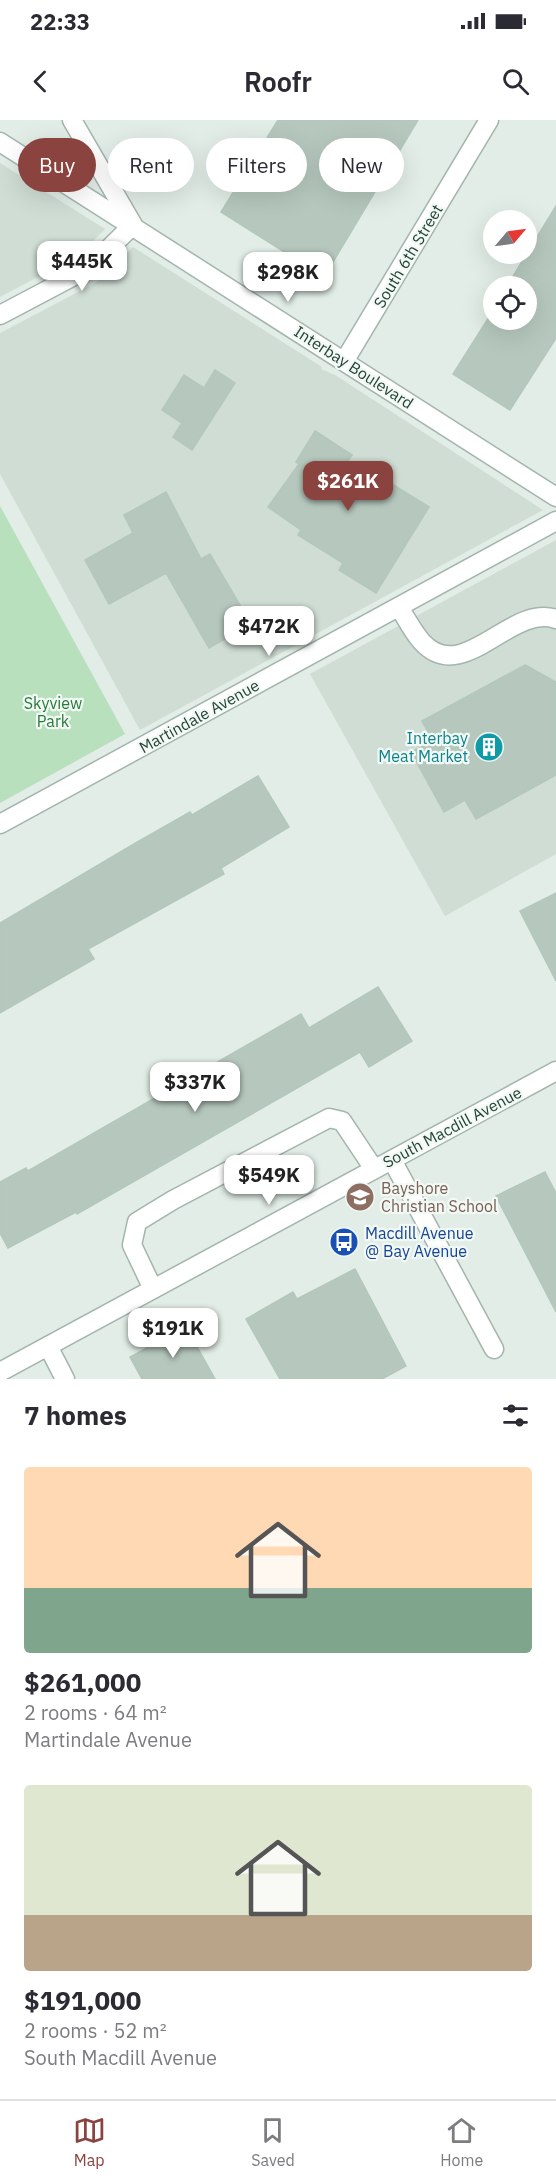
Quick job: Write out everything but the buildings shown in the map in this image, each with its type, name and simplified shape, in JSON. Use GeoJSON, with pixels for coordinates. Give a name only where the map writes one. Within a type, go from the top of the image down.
{"type":"FeatureCollection","features":[{"type":"Feature","properties":{"kind":"street"},"geometry":{"type":"LineString","coordinates":[[0,315],[89,268],[133,225],[72,120]]}},
{"type":"Feature","properties":{"kind":"street","name":"South 6th Street"},"geometry":{"type":"LineString","coordinates":[[345,360],[489,120]]}},
{"type":"Feature","properties":{"kind":"street","name":"Interbay Boulevard"},"geometry":{"type":"LineString","coordinates":[[0,142],[345,360],[556,497]]}},
{"type":"Feature","properties":{"kind":"street","name":"Martindale Avenue"},"geometry":{"type":"LineString","coordinates":[[0,824],[556,521]]}},
{"type":"Feature","properties":{"kind":"street"},"geometry":{"type":"LineString","coordinates":[[399,607],[422,643],[440,655],[462,654],[525,620],[545,615],[556,619]]}},
{"type":"Feature","properties":{"kind":"street","name":"South Macdill Avenue"},"geometry":{"type":"LineString","coordinates":[[0,1372],[556,1071]]}},
{"type":"Feature","properties":{"kind":"street"},"geometry":{"type":"LineString","coordinates":[[153,1289],[132,1245],[137,1222],[173,1200],[329,1118],[342,1121],[374,1169]]}},
{"type":"Feature","properties":{"kind":"street"},"geometry":{"type":"LineString","coordinates":[[393,1160],[494,1348]]}},
{"type":"Feature","properties":{"kind":"street"},"geometry":{"type":"LineString","coordinates":[[48,1346],[65,1379]]}},
{"type":"Feature","properties":{"kind":"shaded area"},"geometry":{"type":"Polygon","coordinates":[[[0,163],[18,174],[18,192],[46,192],[105,229],[79,255],[0,297],[0,163]]]}},
{"type":"Feature","properties":{"kind":"shaded area"},"geometry":{"type":"Polygon","coordinates":[[[133,247],[543,510],[140,730],[0,474],[0,333],[97,282],[133,247]]]}},
{"type":"Feature","properties":{"kind":"shaded area"},"geometry":{"type":"Polygon","coordinates":[[[556,540],[556,854],[445,916],[310,674],[556,540]]]}},
{"type":"Feature","properties":{"kind":"green space","name":"Skyview Park"},"geometry":{"type":"Polygon","coordinates":[[[0,506],[125,734],[0,803],[0,506]]]}},
{"type":"Feature","properties":{"kind":"place","name":"Interbay Meat Market"},"geometry":{"type":"Point","coordinates":[489,747]}},
{"type":"Feature","properties":{"kind":"place","name":"Bayshore Christian School"},"geometry":{"type":"Point","coordinates":[360,1197]}},
{"type":"Feature","properties":{"kind":"place","name":"Macdill Avenue @ Bay Avenue"},"geometry":{"type":"Point","coordinates":[344,1242]}}]}
